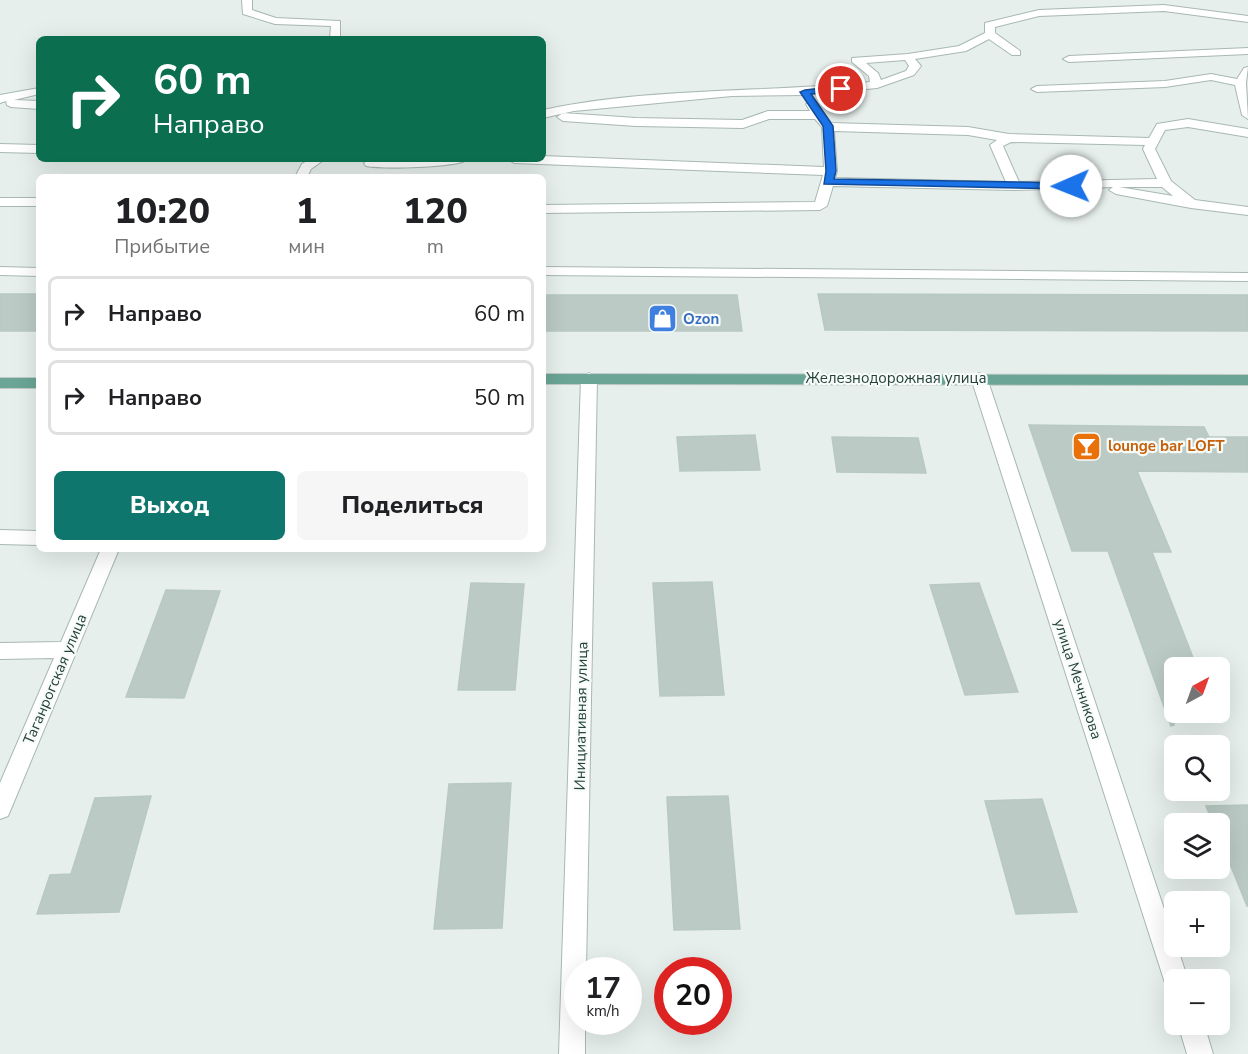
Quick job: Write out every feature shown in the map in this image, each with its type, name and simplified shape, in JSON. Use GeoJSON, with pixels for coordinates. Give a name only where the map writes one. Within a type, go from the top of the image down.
{"type":"FeatureCollection","features":[{"type":"Feature","properties":{"kind":"main road","name":"Железнодорожная улица"},"geometry":{"type":"LineString","coordinates":[[546,379],[1248,380]]}},
{"type":"Feature","properties":{"kind":"main road"},"geometry":{"type":"LineString","coordinates":[[0,383],[36,383]]}},
{"type":"Feature","properties":{"kind":"street"},"geometry":{"type":"LineString","coordinates":[[247,0],[247,12],[275,21],[336,23],[335,36]]}},
{"type":"Feature","properties":{"kind":"street"},"geometry":{"type":"LineString","coordinates":[[1016,52],[990,34],[989,25],[1039,14],[1164,8],[1248,19]]}},
{"type":"Feature","properties":{"kind":"street"},"geometry":{"type":"LineString","coordinates":[[877,85],[874,75],[856,60],[908,57],[962,49],[990,34]]}},
{"type":"Feature","properties":{"kind":"street"},"geometry":{"type":"LineString","coordinates":[[1069,59],[1248,51]]}},
{"type":"Feature","properties":{"kind":"street"},"geometry":{"type":"LineString","coordinates":[[546,113],[574,107],[732,93],[805,92],[877,85],[910,73],[915,66],[908,57]]}},
{"type":"Feature","properties":{"kind":"street"},"geometry":{"type":"LineString","coordinates":[[1248,70],[1240,82],[1248,115]]}},
{"type":"Feature","properties":{"kind":"street"},"geometry":{"type":"LineString","coordinates":[[1037,89],[1165,84],[1211,77],[1240,82]]}},
{"type":"Feature","properties":{"kind":"street"},"geometry":{"type":"LineString","coordinates":[[0,100],[36,92]]}},
{"type":"Feature","properties":{"kind":"street"},"geometry":{"type":"LineString","coordinates":[[546,209],[820,206],[829,176],[828,126],[805,92]]}},
{"type":"Feature","properties":{"kind":"street"},"geometry":{"type":"LineString","coordinates":[[732,93],[752,100],[768,115]]}},
{"type":"Feature","properties":{"kind":"street"},"geometry":{"type":"LineString","coordinates":[[0,100],[36,105]]}},
{"type":"Feature","properties":{"kind":"street"},"geometry":{"type":"LineString","coordinates":[[546,114],[636,122],[743,124],[768,115],[818,114]]}},
{"type":"Feature","properties":{"kind":"street"},"geometry":{"type":"LineString","coordinates":[[1191,204],[1165,183],[1149,149],[1161,127],[1188,123],[1248,133]]}},
{"type":"Feature","properties":{"kind":"street"},"geometry":{"type":"LineString","coordinates":[[828,126],[968,131],[1009,138],[1153,142]]}},
{"type":"Feature","properties":{"kind":"street"},"geometry":{"type":"LineString","coordinates":[[1009,138],[996,145],[1014,186]]}},
{"type":"Feature","properties":{"kind":"street"},"geometry":{"type":"LineString","coordinates":[[0,148],[36,149]]}},
{"type":"Feature","properties":{"kind":"street"},"geometry":{"type":"LineString","coordinates":[[546,161],[1014,186],[1090,185],[1120,181],[1165,183]]}},
{"type":"Feature","properties":{"kind":"street"},"geometry":{"type":"LineString","coordinates":[[302,174],[306,167],[314,162]]}},
{"type":"Feature","properties":{"kind":"street"},"geometry":{"type":"LineString","coordinates":[[397,162],[433,162]]}},
{"type":"Feature","properties":{"kind":"street"},"geometry":{"type":"LineString","coordinates":[[1090,185],[1191,204],[1248,211]]}},
{"type":"Feature","properties":{"kind":"street"},"geometry":{"type":"LineString","coordinates":[[0,202],[36,202]]}},
{"type":"Feature","properties":{"kind":"street"},"geometry":{"type":"LineString","coordinates":[[0,271],[36,272]]}},
{"type":"Feature","properties":{"kind":"street"},"geometry":{"type":"LineString","coordinates":[[546,271],[1248,277]]}},
{"type":"Feature","properties":{"kind":"street","name":"Инициативная улица"},"geometry":{"type":"LineString","coordinates":[[572,1054],[589,378]]}},
{"type":"Feature","properties":{"kind":"street","name":"улица Мечникова"},"geometry":{"type":"LineString","coordinates":[[979,378],[1172,969]]}},
{"type":"Feature","properties":{"kind":"street"},"geometry":{"type":"LineString","coordinates":[[0,537],[36,538]]}},
{"type":"Feature","properties":{"kind":"street","name":"Таганрогская улица"},"geometry":{"type":"LineString","coordinates":[[0,809],[109,552]]}},
{"type":"Feature","properties":{"kind":"street"},"geometry":{"type":"LineString","coordinates":[[0,651],[67,650]]}},
{"type":"Feature","properties":{"kind":"street"},"geometry":{"type":"LineString","coordinates":[[1194,1035],[1200,1054]]}},
{"type":"Feature","properties":{"kind":"building"},"geometry":{"type":"Polygon","coordinates":[[[0,294],[36,294],[36,331],[0,331],[0,294]]]}},
{"type":"Feature","properties":{"kind":"building"},"geometry":{"type":"Polygon","coordinates":[[[818,294],[1248,295],[1248,331],[825,330],[818,294]]]}},
{"type":"Feature","properties":{"kind":"building"},"geometry":{"type":"Polygon","coordinates":[[[546,295],[737,295],[742,331],[546,331],[546,295]]]}},
{"type":"Feature","properties":{"kind":"building"},"geometry":{"type":"Polygon","coordinates":[[[1029,425],[1204,427],[1209,437],[1248,437],[1248,472],[1137,471],[1171,552],[1152,552],[1193,657],[1164,657],[1164,707],[1108,551],[1072,551],[1029,425]]]}},
{"type":"Feature","properties":{"kind":"building"},"geometry":{"type":"Polygon","coordinates":[[[755,435],[760,470],[680,471],[677,437],[755,435]]]}},
{"type":"Feature","properties":{"kind":"building"},"geometry":{"type":"Polygon","coordinates":[[[832,437],[918,438],[926,473],[837,472],[832,437]]]}},
{"type":"Feature","properties":{"kind":"building"},"geometry":{"type":"Polygon","coordinates":[[[712,582],[724,695],[660,696],[653,583],[712,582]]]}},
{"type":"Feature","properties":{"kind":"building"},"geometry":{"type":"Polygon","coordinates":[[[471,583],[524,584],[515,690],[458,690],[471,583]]]}},
{"type":"Feature","properties":{"kind":"building"},"geometry":{"type":"Polygon","coordinates":[[[979,583],[1018,692],[965,695],[930,585],[979,583]]]}},
{"type":"Feature","properties":{"kind":"building"},"geometry":{"type":"Polygon","coordinates":[[[166,590],[220,591],[184,698],[126,697],[166,590]]]}},
{"type":"Feature","properties":{"kind":"building"},"geometry":{"type":"Polygon","coordinates":[[[511,783],[502,928],[434,929],[449,784],[511,783]]]}},
{"type":"Feature","properties":{"kind":"building"},"geometry":{"type":"Polygon","coordinates":[[[151,796],[119,912],[37,914],[50,875],[71,874],[95,798],[151,796]]]}},
{"type":"Feature","properties":{"kind":"building"},"geometry":{"type":"Polygon","coordinates":[[[728,796],[740,929],[674,930],[667,797],[728,796]]]}},
{"type":"Feature","properties":{"kind":"building"},"geometry":{"type":"Polygon","coordinates":[[[1042,799],[1077,912],[1016,914],[985,801],[1042,799]]]}},
{"type":"Feature","properties":{"kind":"building"},"geometry":{"type":"Polygon","coordinates":[[[1248,805],[1248,906],[1230,864],[1230,813],[1209,813],[1206,806],[1248,805]]]}},
{"type":"Feature","properties":{"kind":"place","name":"Ozon"},"geometry":{"type":"Point","coordinates":[662,319]}},
{"type":"Feature","properties":{"kind":"place","name":"lounge bar LOFT"},"geometry":{"type":"Point","coordinates":[1087,446]}},
{"type":"Feature","properties":{"kind":"route"},"geometry":{"type":"LineString","coordinates":[[841,89],[805,92],[828,126],[831,171],[828,182],[1071,186]]}}]}
